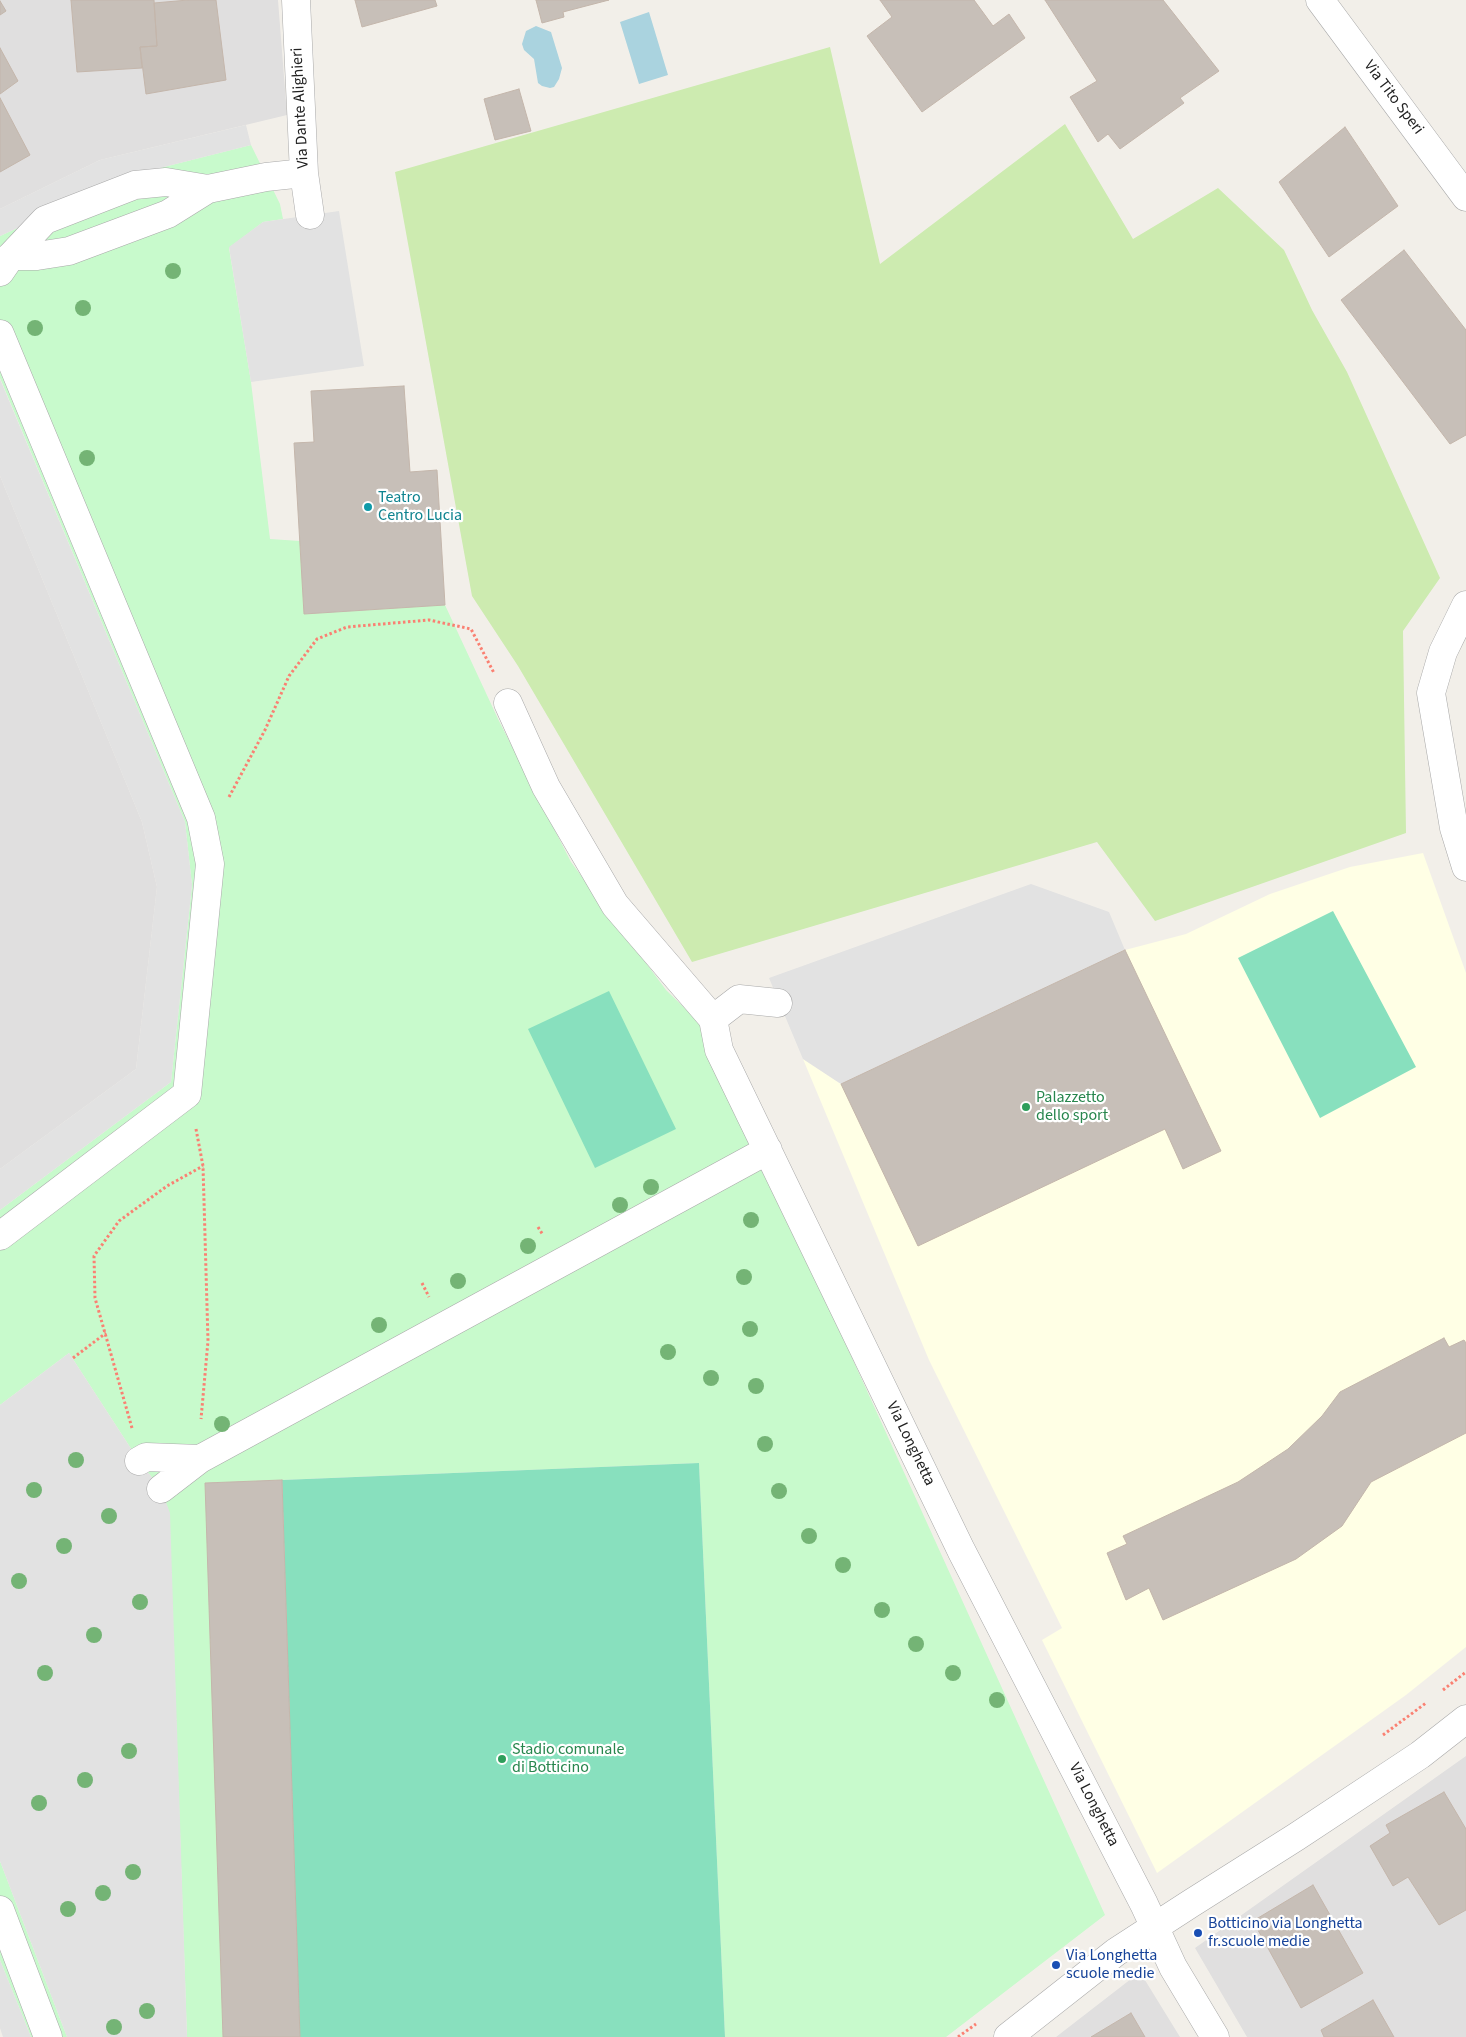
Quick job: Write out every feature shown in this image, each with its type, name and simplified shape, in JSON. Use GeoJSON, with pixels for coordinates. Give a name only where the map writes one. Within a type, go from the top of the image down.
{"type":"FeatureCollection","features":[{"type":"Feature","properties":{"kind":"street","name":"Via Dante Alighieri"},"geometry":{"type":"LineString","coordinates":[[296,0],[304,173],[310,215]]}},
{"type":"Feature","properties":{"kind":"street","name":"Via Tito Speri"},"geometry":{"type":"LineString","coordinates":[[1320,0],[1466,196]]}},
{"type":"Feature","properties":{"kind":"street"},"geometry":{"type":"LineString","coordinates":[[6,264],[70,250],[168,214],[208,189],[266,177],[304,173]]}},
{"type":"Feature","properties":{"kind":"street"},"geometry":{"type":"LineString","coordinates":[[6,264],[45,220],[135,185],[166,182],[208,189]]}},
{"type":"Feature","properties":{"kind":"street"},"geometry":{"type":"LineString","coordinates":[[0,334],[201,818],[210,864],[188,1094],[0,1236]]}},
{"type":"Feature","properties":{"kind":"street"},"geometry":{"type":"LineString","coordinates":[[1466,605],[1443,652],[1431,693],[1454,828],[1466,867]]}},
{"type":"Feature","properties":{"kind":"street"},"geometry":{"type":"LineString","coordinates":[[508,703],[546,787],[616,905],[712,1019],[739,1000],[778,1003]]}},
{"type":"Feature","properties":{"kind":"street","name":"Via Longhetta"},"geometry":{"type":"LineString","coordinates":[[712,1019],[719,1050],[961,1550],[1155,1926],[1173,1967],[1215,2037]]}},
{"type":"Feature","properties":{"kind":"street"},"geometry":{"type":"LineString","coordinates":[[149,1470],[200,1459],[768,1150]]}},
{"type":"Feature","properties":{"kind":"street"},"geometry":{"type":"LineString","coordinates":[[1008,2037],[1116,1952],[1420,1755],[1466,1719]]}},
{"type":"Feature","properties":{"kind":"street"},"geometry":{"type":"LineString","coordinates":[[0,1910],[46,2006],[48,2037]]}},
{"type":"Feature","properties":{"kind":"path"},"geometry":{"type":"LineString","coordinates":[[201,818],[208,816],[228,800],[265,730],[289,676],[317,639],[347,626],[429,620],[471,629],[508,703]]}},
{"type":"Feature","properties":{"kind":"path"},"geometry":{"type":"LineString","coordinates":[[188,1094],[203,1166],[208,1341],[201,1402],[200,1459]]}},
{"type":"Feature","properties":{"kind":"path"},"geometry":{"type":"LineString","coordinates":[[149,1470],[135,1442],[95,1298],[94,1256],[119,1221],[168,1186],[203,1166]]}},
{"type":"Feature","properties":{"kind":"path"},"geometry":{"type":"LineString","coordinates":[[73,1358],[106,1333]]}},
{"type":"Feature","properties":{"kind":"shaded area"},"geometry":{"type":"Polygon","coordinates":[[[0,0],[278,0],[287,115],[100,160],[0,209],[0,0]]]}},
{"type":"Feature","properties":{"kind":"shaded area"},"geometry":{"type":"Polygon","coordinates":[[[246,125],[251,145],[136,174],[0,236],[0,209],[100,160],[246,125]]]}},
{"type":"Feature","properties":{"kind":"shaded area"},"geometry":{"type":"Polygon","coordinates":[[[339,211],[364,366],[251,382],[229,247],[263,222],[339,211]]]}},
{"type":"Feature","properties":{"kind":"shaded area"},"geometry":{"type":"Polygon","coordinates":[[[0,379],[185,822],[192,885],[171,1082],[0,1210],[0,1169],[136,1069],[157,887],[142,822],[0,476],[0,379]]]}},
{"type":"Feature","properties":{"kind":"shaded area"},"geometry":{"type":"Polygon","coordinates":[[[0,476],[142,822],[157,887],[136,1069],[0,1169],[0,476]]]}},
{"type":"Feature","properties":{"kind":"shaded area"},"geometry":{"type":"Polygon","coordinates":[[[1423,853],[1466,973],[1466,1647],[1406,1695],[1157,1873],[1042,1640],[1062,1628],[929,1360],[803,1059],[841,1084],[1125,950],[1186,934],[1270,894],[1350,867],[1423,853]]]}},
{"type":"Feature","properties":{"kind":"shaded area"},"geometry":{"type":"Polygon","coordinates":[[[1031,884],[1109,912],[1125,950],[841,1084],[803,1059],[769,978],[1031,884]]]}},
{"type":"Feature","properties":{"kind":"shaded area"},"geometry":{"type":"Polygon","coordinates":[[[69,1353],[139,1461],[161,1489],[170,1513],[187,2037],[67,2037],[0,1861],[0,1405],[69,1353]]]}},
{"type":"Feature","properties":{"kind":"shaded area"},"geometry":{"type":"Polygon","coordinates":[[[1466,1756],[1466,2037],[1247,2037],[1195,1948],[1466,1756]]]}},
{"type":"Feature","properties":{"kind":"shaded area"},"geometry":{"type":"Polygon","coordinates":[[[0,1960],[31,2037],[3,2037],[0,2028],[0,1960]]]}},
{"type":"Feature","properties":{"kind":"shaded area"},"geometry":{"type":"Polygon","coordinates":[[[1140,1972],[1180,2037],[1056,2037],[1140,1972]]]}},
{"type":"Feature","properties":{"kind":"green space"},"geometry":{"type":"Polygon","coordinates":[[[830,47],[880,264],[1065,124],[1133,239],[1218,188],[1284,250],[1312,310],[1347,372],[1440,578],[1403,631],[1406,833],[1155,921],[1097,842],[692,962],[518,666],[472,596],[395,172],[830,47]]]}},
{"type":"Feature","properties":{"kind":"green space"},"geometry":{"type":"Polygon","coordinates":[[[251,145],[280,204],[283,219],[263,222],[229,248],[251,382],[270,539],[300,541],[304,614],[445,605],[499,721],[571,862],[666,990],[700,1023],[1105,1915],[946,2037],[725,2037],[699,1463],[206,1483],[223,2037],[187,2037],[169,1513],[161,1489],[139,1461],[69,1353],[0,1405],[0,1210],[171,1082],[192,885],[185,822],[0,378],[0,236],[136,174],[251,145]]]}},
{"type":"Feature","properties":{"kind":"green space"},"geometry":{"type":"Polygon","coordinates":[[[1333,911],[1416,1067],[1320,1118],[1238,958],[1333,911]]]}},
{"type":"Feature","properties":{"kind":"green space"},"geometry":{"type":"Polygon","coordinates":[[[609,991],[676,1129],[595,1168],[528,1029],[609,991]]]}},
{"type":"Feature","properties":{"kind":"green space","name":"Stadio comunale di Botticino"},"geometry":{"type":"Polygon","coordinates":[[[699,1463],[725,2037],[300,2037],[282,1480],[699,1463]]]}},
{"type":"Feature","properties":{"kind":"green space"},"geometry":{"type":"Polygon","coordinates":[[[0,1861],[67,2037],[31,2037],[0,1960],[0,1861]]]}},
{"type":"Feature","properties":{"kind":"water"},"geometry":{"type":"Polygon","coordinates":[[[649,12],[668,75],[639,84],[620,22],[649,12]]]}},
{"type":"Feature","properties":{"kind":"water"},"geometry":{"type":"Polygon","coordinates":[[[536,26],[551,32],[562,68],[559,79],[554,87],[542,86],[538,83],[534,59],[524,50],[522,44],[526,31],[536,26]]]}},
{"type":"Feature","properties":{"kind":"building"},"geometry":{"type":"Polygon","coordinates":[[[71,0],[154,0],[157,46],[140,47],[142,68],[77,72],[71,0]]]}},
{"type":"Feature","properties":{"kind":"building"},"geometry":{"type":"Polygon","coordinates":[[[216,0],[226,80],[146,94],[140,47],[157,46],[154,3],[216,0]]]}},
{"type":"Feature","properties":{"kind":"building"},"geometry":{"type":"Polygon","coordinates":[[[355,0],[435,0],[437,6],[362,27],[355,0]]]}},
{"type":"Feature","properties":{"kind":"building"},"geometry":{"type":"Polygon","coordinates":[[[536,0],[609,0],[563,12],[564,17],[542,23],[536,0]]]}},
{"type":"Feature","properties":{"kind":"building"},"geometry":{"type":"Polygon","coordinates":[[[880,0],[974,0],[993,26],[1009,14],[1025,38],[922,112],[867,36],[892,17],[880,0]]]}},
{"type":"Feature","properties":{"kind":"building"},"geometry":{"type":"Polygon","coordinates":[[[1045,0],[1163,0],[1219,71],[1180,98],[1184,103],[1120,149],[1108,134],[1098,142],[1070,97],[1097,81],[1045,0]]]}},
{"type":"Feature","properties":{"kind":"building"},"geometry":{"type":"Polygon","coordinates":[[[0,1],[6,11],[0,15],[0,1]]]}},
{"type":"Feature","properties":{"kind":"building"},"geometry":{"type":"Polygon","coordinates":[[[0,48],[18,81],[0,94],[0,48]]]}},
{"type":"Feature","properties":{"kind":"building"},"geometry":{"type":"Polygon","coordinates":[[[519,89],[531,131],[495,140],[484,99],[519,89]]]}},
{"type":"Feature","properties":{"kind":"building"},"geometry":{"type":"Polygon","coordinates":[[[0,98],[30,155],[0,172],[0,98]]]}},
{"type":"Feature","properties":{"kind":"building"},"geometry":{"type":"Polygon","coordinates":[[[1345,127],[1398,206],[1329,257],[1279,182],[1345,127]]]}},
{"type":"Feature","properties":{"kind":"building"},"geometry":{"type":"Polygon","coordinates":[[[1404,250],[1466,330],[1466,435],[1450,444],[1341,300],[1404,250]]]}},
{"type":"Feature","properties":{"kind":"building","name":"Teatro Centro Lucia"},"geometry":{"type":"Polygon","coordinates":[[[404,386],[410,472],[437,470],[445,605],[304,614],[294,443],[314,442],[311,391],[404,386]]]}},
{"type":"Feature","properties":{"kind":"building","name":"Palazzetto dello sport"},"geometry":{"type":"Polygon","coordinates":[[[1125,950],[1221,1151],[1183,1169],[1165,1129],[918,1246],[841,1084],[1125,950]]]}},
{"type":"Feature","properties":{"kind":"building"},"geometry":{"type":"Polygon","coordinates":[[[1444,1338],[1449,1347],[1464,1340],[1466,1343],[1466,1433],[1371,1482],[1342,1526],[1296,1559],[1163,1620],[1149,1588],[1126,1600],[1107,1553],[1127,1544],[1123,1536],[1238,1482],[1288,1449],[1322,1416],[1340,1392],[1444,1338]]]}},
{"type":"Feature","properties":{"kind":"building"},"geometry":{"type":"Polygon","coordinates":[[[282,1480],[300,2037],[223,2037],[205,1483],[282,1480]]]}},
{"type":"Feature","properties":{"kind":"building"},"geometry":{"type":"Polygon","coordinates":[[[1444,1792],[1466,1829],[1466,1910],[1439,1925],[1408,1877],[1393,1886],[1370,1846],[1390,1833],[1386,1825],[1444,1792]]]}},
{"type":"Feature","properties":{"kind":"building"},"geometry":{"type":"Polygon","coordinates":[[[1313,1885],[1363,1973],[1301,2008],[1253,1921],[1313,1885]]]}},
{"type":"Feature","properties":{"kind":"building"},"geometry":{"type":"Polygon","coordinates":[[[1373,2000],[1394,2037],[1324,2037],[1321,2030],[1373,2000]]]}},
{"type":"Feature","properties":{"kind":"building"},"geometry":{"type":"Polygon","coordinates":[[[1131,2013],[1145,2037],[1091,2037],[1131,2013]]]}},
{"type":"Feature","properties":{"kind":"place","name":"Teatro Centro Lucia"},"geometry":{"type":"Point","coordinates":[368,507]}},
{"type":"Feature","properties":{"kind":"place","name":"Palazzetto dello sport"},"geometry":{"type":"Point","coordinates":[1026,1107]}},
{"type":"Feature","properties":{"kind":"place","name":"Stadio comunale di Botticino"},"geometry":{"type":"Point","coordinates":[502,1759]}},
{"type":"Feature","properties":{"kind":"place","name":"Botticino via Longhetta fr.scuole medie"},"geometry":{"type":"Point","coordinates":[1198,1933]}},
{"type":"Feature","properties":{"kind":"place","name":"Via Longhetta scuole medie"},"geometry":{"type":"Point","coordinates":[1056,1965]}}]}
